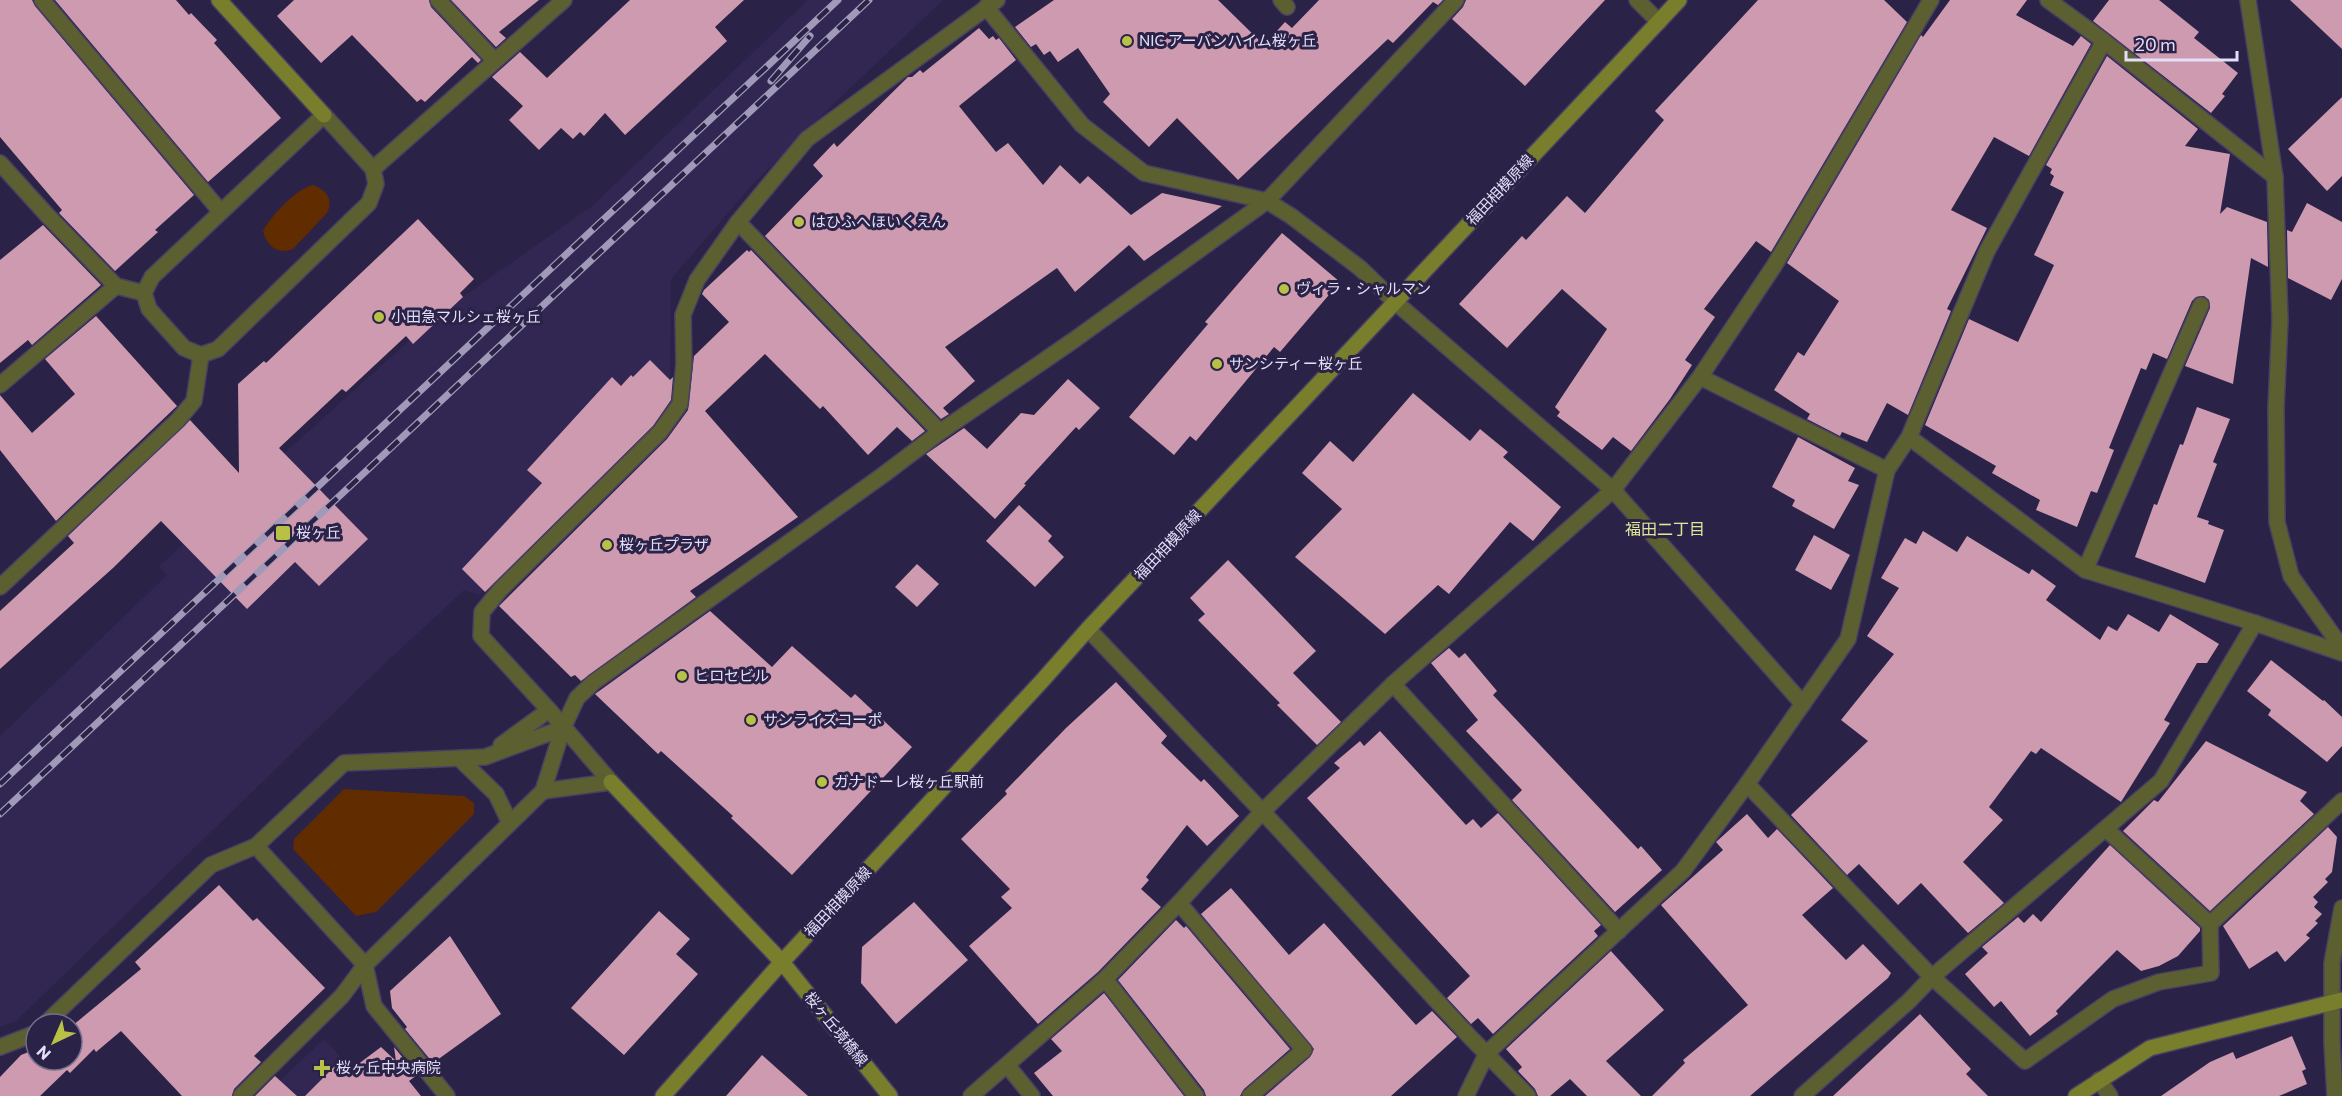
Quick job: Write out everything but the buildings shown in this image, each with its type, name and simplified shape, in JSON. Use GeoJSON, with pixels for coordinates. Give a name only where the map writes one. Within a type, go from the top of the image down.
{"type":"FeatureCollection","features":[{"type":"Feature","properties":{"kind":"street"},"geometry":{"type":"LineString","coordinates":[[42,0],[221,212]]}},
{"type":"Feature","properties":{"kind":"street"},"geometry":{"type":"LineString","coordinates":[[219,0],[324,115],[373,169],[376,184],[369,203],[218,349],[201,355],[184,348],[149,309],[144,293],[152,277],[324,115]]}},
{"type":"Feature","properties":{"kind":"street"},"geometry":{"type":"LineString","coordinates":[[438,0],[495,61]]}},
{"type":"Feature","properties":{"kind":"street"},"geometry":{"type":"LineString","coordinates":[[373,169],[564,0]]}},
{"type":"Feature","properties":{"kind":"street"},"geometry":{"type":"LineString","coordinates":[[241,1096],[342,996],[365,965],[543,791],[563,728],[578,698],[594,682],[940,432],[1074,340],[1267,201],[1456,0]]}},
{"type":"Feature","properties":{"kind":"street"},"geometry":{"type":"LineString","coordinates":[[1637,0],[1659,22]]}},
{"type":"Feature","properties":{"kind":"street","name":"福田相模原線"},"geometry":{"type":"LineString","coordinates":[[663,1096],[782,962],[1088,629],[1679,0]]}},
{"type":"Feature","properties":{"kind":"street"},"geometry":{"type":"LineString","coordinates":[[971,1096],[1105,979],[1179,903],[1262,812],[1393,684],[1613,490],[1700,376],[1774,266],[1931,0]]}},
{"type":"Feature","properties":{"kind":"street"},"geometry":{"type":"LineString","coordinates":[[2048,0],[2104,41],[2275,177]]}},
{"type":"Feature","properties":{"kind":"street"},"geometry":{"type":"LineString","coordinates":[[2248,0],[2275,177],[2280,320],[2277,522],[2291,576],[2342,648]]}},
{"type":"Feature","properties":{"kind":"street"},"geometry":{"type":"LineString","coordinates":[[611,782],[481,636],[482,612],[500,590],[660,432],[680,404],[684,364],[683,315],[697,280],[738,222],[807,139],[992,4],[1082,125],[1144,173],[1267,201],[1291,216],[1360,268],[1394,301],[1613,490],[1803,704]]}},
{"type":"Feature","properties":{"kind":"street"},"geometry":{"type":"LineString","coordinates":[[1466,1096],[1487,1053],[1683,871],[1848,639],[1887,470],[1910,437],[1987,251],[2104,41]]}},
{"type":"Feature","properties":{"kind":"street"},"geometry":{"type":"LineString","coordinates":[[0,163],[116,285],[144,293]]}},
{"type":"Feature","properties":{"kind":"street"},"geometry":{"type":"LineString","coordinates":[[738,222],[940,432]]}},
{"type":"Feature","properties":{"kind":"street"},"geometry":{"type":"LineString","coordinates":[[0,386],[116,285]]}},
{"type":"Feature","properties":{"kind":"street"},"geometry":{"type":"LineString","coordinates":[[2085,570],[2200,305]]}},
{"type":"Feature","properties":{"kind":"street"},"geometry":{"type":"LineString","coordinates":[[0,587],[194,401],[201,355]]}},
{"type":"Feature","properties":{"kind":"street"},"geometry":{"type":"LineString","coordinates":[[1700,376],[1887,470]]}},
{"type":"Feature","properties":{"kind":"street"},"geometry":{"type":"LineString","coordinates":[[1910,437],[2085,570],[2255,622],[2342,653]]}},
{"type":"Feature","properties":{"kind":"street"},"geometry":{"type":"LineString","coordinates":[[1802,1096],[1909,1001],[1932,977],[2161,781],[2255,622]]}},
{"type":"Feature","properties":{"kind":"street"},"geometry":{"type":"LineString","coordinates":[[1088,629],[1262,812],[1468,1036],[1528,1096]]}},
{"type":"Feature","properties":{"kind":"street"},"geometry":{"type":"LineString","coordinates":[[1393,684],[1619,931]]}},
{"type":"Feature","properties":{"kind":"street"},"geometry":{"type":"LineString","coordinates":[[485,757],[549,710]]}},
{"type":"Feature","properties":{"kind":"street"},"geometry":{"type":"LineString","coordinates":[[58,1012],[212,865],[256,846],[344,763],[485,757],[563,728]]}},
{"type":"Feature","properties":{"kind":"street"},"geometry":{"type":"LineString","coordinates":[[460,759],[496,794],[510,823]]}},
{"type":"Feature","properties":{"kind":"street"},"geometry":{"type":"LineString","coordinates":[[543,791],[611,782]]}},
{"type":"Feature","properties":{"kind":"street","name":"桜ヶ丘境橋線"},"geometry":{"type":"LineString","coordinates":[[611,782],[782,962],[890,1096]]}},
{"type":"Feature","properties":{"kind":"street"},"geometry":{"type":"LineString","coordinates":[[1747,784],[1932,977],[2025,1061],[2113,999],[2159,982],[2211,973],[2210,924],[2106,829]]}},
{"type":"Feature","properties":{"kind":"street"},"geometry":{"type":"LineString","coordinates":[[2210,924],[2342,801]]}},
{"type":"Feature","properties":{"kind":"street"},"geometry":{"type":"LineString","coordinates":[[256,846],[365,965],[374,1006],[447,1096]]}},
{"type":"Feature","properties":{"kind":"street"},"geometry":{"type":"LineString","coordinates":[[1179,903],[1304,1050],[1250,1096]]}},
{"type":"Feature","properties":{"kind":"street"},"geometry":{"type":"LineString","coordinates":[[2336,1096],[2337,1001],[2332,963],[2342,908]]}},
{"type":"Feature","properties":{"kind":"street"},"geometry":{"type":"LineString","coordinates":[[1105,979],[1196,1096]]}},
{"type":"Feature","properties":{"kind":"street"},"geometry":{"type":"LineString","coordinates":[[2076,1096],[2150,1048],[2337,1001]]}},
{"type":"Feature","properties":{"kind":"street"},"geometry":{"type":"LineString","coordinates":[[0,1047],[24,1038]]}},
{"type":"Feature","properties":{"kind":"street"},"geometry":{"type":"LineString","coordinates":[[1007,1065],[1032,1096]]}},
{"type":"Feature","properties":{"kind":"street"},"geometry":{"type":"LineString","coordinates":[[2098,1080],[2110,1096]]}},
{"type":"Feature","properties":{"kind":"shaded area"},"geometry":{"type":"Polygon","coordinates":[[[808,0],[943,0],[751,186],[671,279],[670,384],[653,415],[479,595],[464,590],[378,670],[16,1021],[0,1027],[0,736],[167,575],[159,566],[440,313],[592,206],[808,0]]]}},
{"type":"Feature","properties":{"kind":"shaded area"},"geometry":{"type":"Polygon","coordinates":[[[314,185],[328,196],[330,204],[327,213],[293,249],[282,251],[274,248],[267,241],[263,231],[278,210],[293,196],[314,185]]]}},
{"type":"Feature","properties":{"kind":"shaded area"},"geometry":{"type":"Polygon","coordinates":[[[344,789],[464,796],[474,803],[474,814],[376,912],[356,916],[293,849],[294,839],[344,789]]]}},
{"type":"Feature","properties":{"kind":"shaded area","name":"桜ヶ丘中央病院"},"geometry":{"type":"Polygon","coordinates":[[[324,1039],[377,1096],[264,1096],[324,1039]]]}},
{"type":"Feature","properties":{"kind":"railway"},"geometry":{"type":"LineString","coordinates":[[0,784],[838,0]]}},
{"type":"Feature","properties":{"kind":"railway"},"geometry":{"type":"LineString","coordinates":[[0,814],[869,0]]}},
{"type":"Feature","properties":{"kind":"railway"},"geometry":{"type":"LineString","coordinates":[[771,81],[810,36]]}},
{"type":"Feature","properties":{"kind":"place","name":"NIC アーバンハイム桜ヶ丘"},"geometry":{"type":"Point","coordinates":[1127,41]}},
{"type":"Feature","properties":{"kind":"place","name":"はひふへほいくえん"},"geometry":{"type":"Point","coordinates":[799,222]}},
{"type":"Feature","properties":{"kind":"place","name":"ヴィラ・シャルマン"},"geometry":{"type":"Point","coordinates":[1284,289]}},
{"type":"Feature","properties":{"kind":"place","name":"小田急マルシェ桜ヶ丘"},"geometry":{"type":"Point","coordinates":[379,317]}},
{"type":"Feature","properties":{"kind":"place","name":"サンシティー桜ヶ丘"},"geometry":{"type":"Point","coordinates":[1217,364]}},
{"type":"Feature","properties":{"kind":"place","name":"桜ヶ丘"},"geometry":{"type":"Point","coordinates":[283,533]}},
{"type":"Feature","properties":{"kind":"place","name":"桜ヶ丘プラザ"},"geometry":{"type":"Point","coordinates":[607,545]}},
{"type":"Feature","properties":{"kind":"place","name":"ヒロセビル"},"geometry":{"type":"Point","coordinates":[682,676]}},
{"type":"Feature","properties":{"kind":"place","name":"サンライズコーポ"},"geometry":{"type":"Point","coordinates":[751,720]}},
{"type":"Feature","properties":{"kind":"place","name":"ガナドーレ桜ヶ丘駅前"},"geometry":{"type":"Point","coordinates":[822,782]}},
{"type":"Feature","properties":{"kind":"place","name":"桜ヶ丘中央病院"},"geometry":{"type":"Point","coordinates":[322,1068]}},
{"type":"Feature","properties":{"kind":"district","name":"福田二丁目"},"geometry":{"type":"Point","coordinates":[1665,529]}}]}
